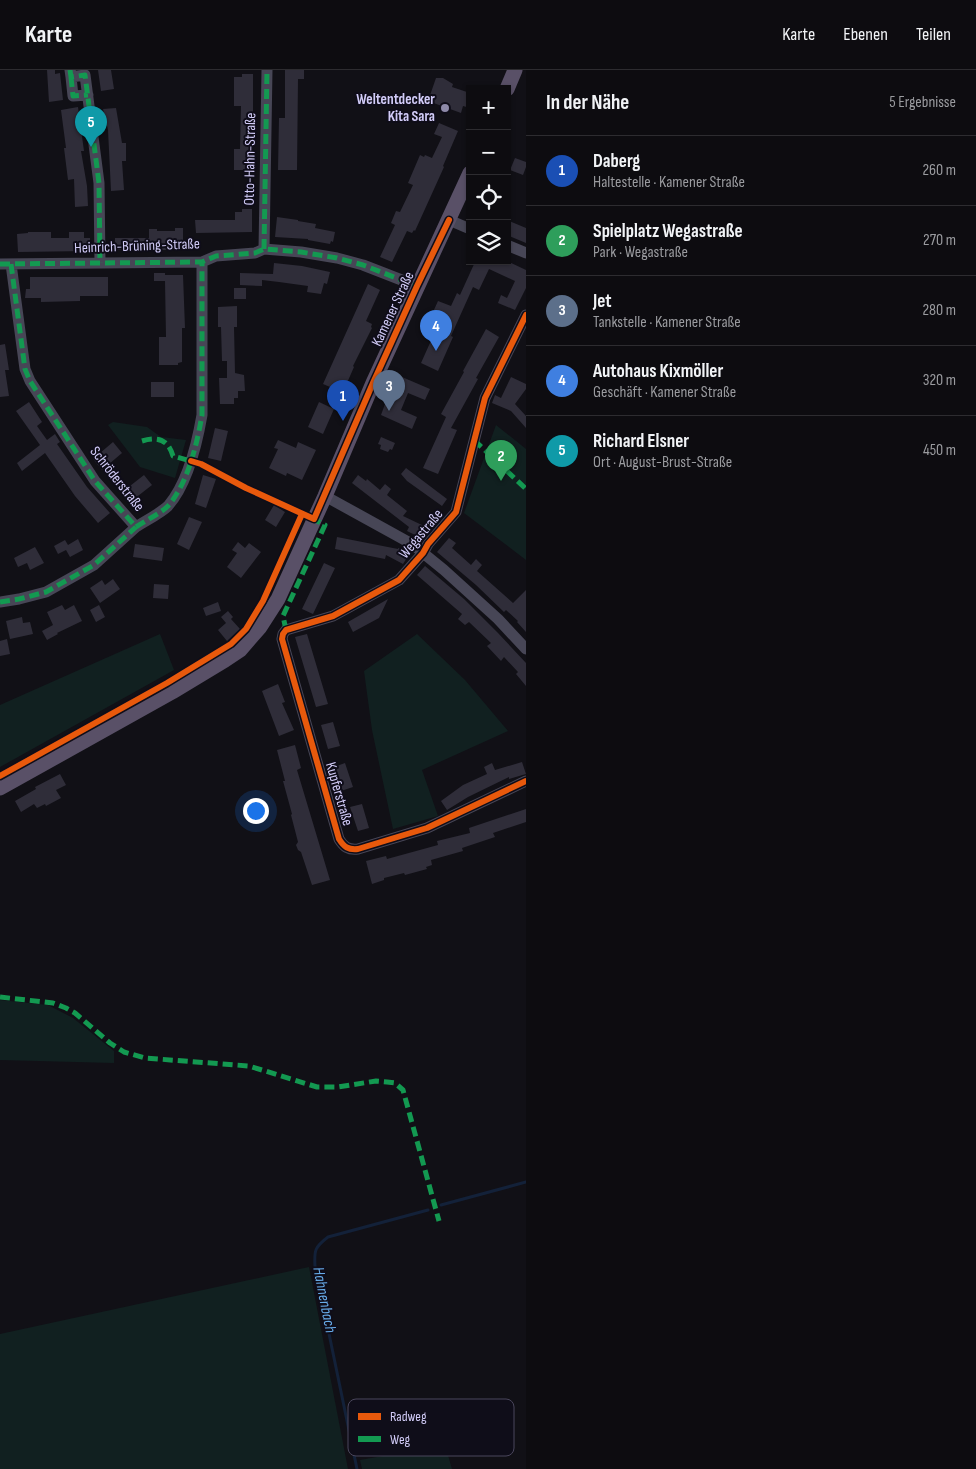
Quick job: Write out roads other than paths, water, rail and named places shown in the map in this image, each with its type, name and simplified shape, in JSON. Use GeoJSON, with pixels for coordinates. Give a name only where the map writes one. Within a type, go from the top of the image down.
{"type":"FeatureCollection","features":[{"type":"Feature","properties":{"kind":"main road"},"geometry":{"type":"LineString","coordinates":[[509,85],[515,70]]}},
{"type":"Feature","properties":{"kind":"main road","name":"Kamener Straße"},"geometry":{"type":"LineString","coordinates":[[0,788],[172,692],[240,650],[260,627],[278,599],[325,496],[373,383],[469,175]]}},
{"type":"Feature","properties":{"kind":"street","name":"Otto-Hahn-Straße"},"geometry":{"type":"LineString","coordinates":[[264,249],[267,70]]}},
{"type":"Feature","properties":{"kind":"street"},"geometry":{"type":"LineString","coordinates":[[70,74],[85,75],[99,183],[100,263]]}},
{"type":"Feature","properties":{"kind":"street"},"geometry":{"type":"LineString","coordinates":[[449,220],[466,227]]}},
{"type":"Feature","properties":{"kind":"street"},"geometry":{"type":"LineString","coordinates":[[511,247],[526,254]]}},
{"type":"Feature","properties":{"kind":"street","name":"Heinrich-Brüning-Straße"},"geometry":{"type":"LineString","coordinates":[[6,264],[202,262],[216,256],[256,253],[264,249],[337,258],[363,265],[417,286]]}},
{"type":"Feature","properties":{"kind":"street","name":"Schröderstraße"},"geometry":{"type":"LineString","coordinates":[[6,264],[25,369],[30,381],[95,480],[136,527],[168,506],[182,484],[198,439],[202,415],[202,262]]}},
{"type":"Feature","properties":{"kind":"street","name":"Wegastraße"},"geometry":{"type":"LineString","coordinates":[[282,644],[283,634],[286,630],[333,616],[399,580],[456,512],[485,398],[526,315]]}},
{"type":"Feature","properties":{"kind":"street"},"geometry":{"type":"LineString","coordinates":[[325,496],[412,544],[498,619],[526,649]]}},
{"type":"Feature","properties":{"kind":"street"},"geometry":{"type":"LineString","coordinates":[[0,602],[46,592],[54,588],[94,565],[136,527]]}},
{"type":"Feature","properties":{"kind":"street","name":"Kupferstraße"},"geometry":{"type":"LineString","coordinates":[[282,644],[339,839],[347,848],[351,850],[358,849],[427,828],[526,781]]}},
{"type":"Feature","properties":{"kind":"waterway","name":"Hahnenbach"},"geometry":{"type":"LineString","coordinates":[[441,1205],[526,1182]]}},
{"type":"Feature","properties":{"kind":"waterway","name":"Hahnenbach"},"geometry":{"type":"LineString","coordinates":[[348,1426],[315,1266],[315,1252],[318,1246],[328,1237],[428,1210]]}},
{"type":"Feature","properties":{"kind":"waterway","name":"Hahnenbach"},"geometry":{"type":"LineString","coordinates":[[354,1456],[357,1469]]}},
{"type":"Feature","properties":{"kind":"place","name":"Weltentdecker Kita Sara"},"geometry":{"type":"Point","coordinates":[445,108]}},
{"type":"Feature","properties":{"kind":"place","name":"Richard Elsner"},"geometry":{"type":"Point","coordinates":[91,147]}},
{"type":"Feature","properties":{"kind":"place","name":"Autohaus Kixmöller"},"geometry":{"type":"Point","coordinates":[436,351]}},
{"type":"Feature","properties":{"kind":"place","name":"Jet"},"geometry":{"type":"Point","coordinates":[389,411]}},
{"type":"Feature","properties":{"kind":"place","name":"Daberg"},"geometry":{"type":"Point","coordinates":[343,421]}},
{"type":"Feature","properties":{"kind":"place","name":"Spielplatz Wegastraße"},"geometry":{"type":"Point","coordinates":[501,481]}}]}
